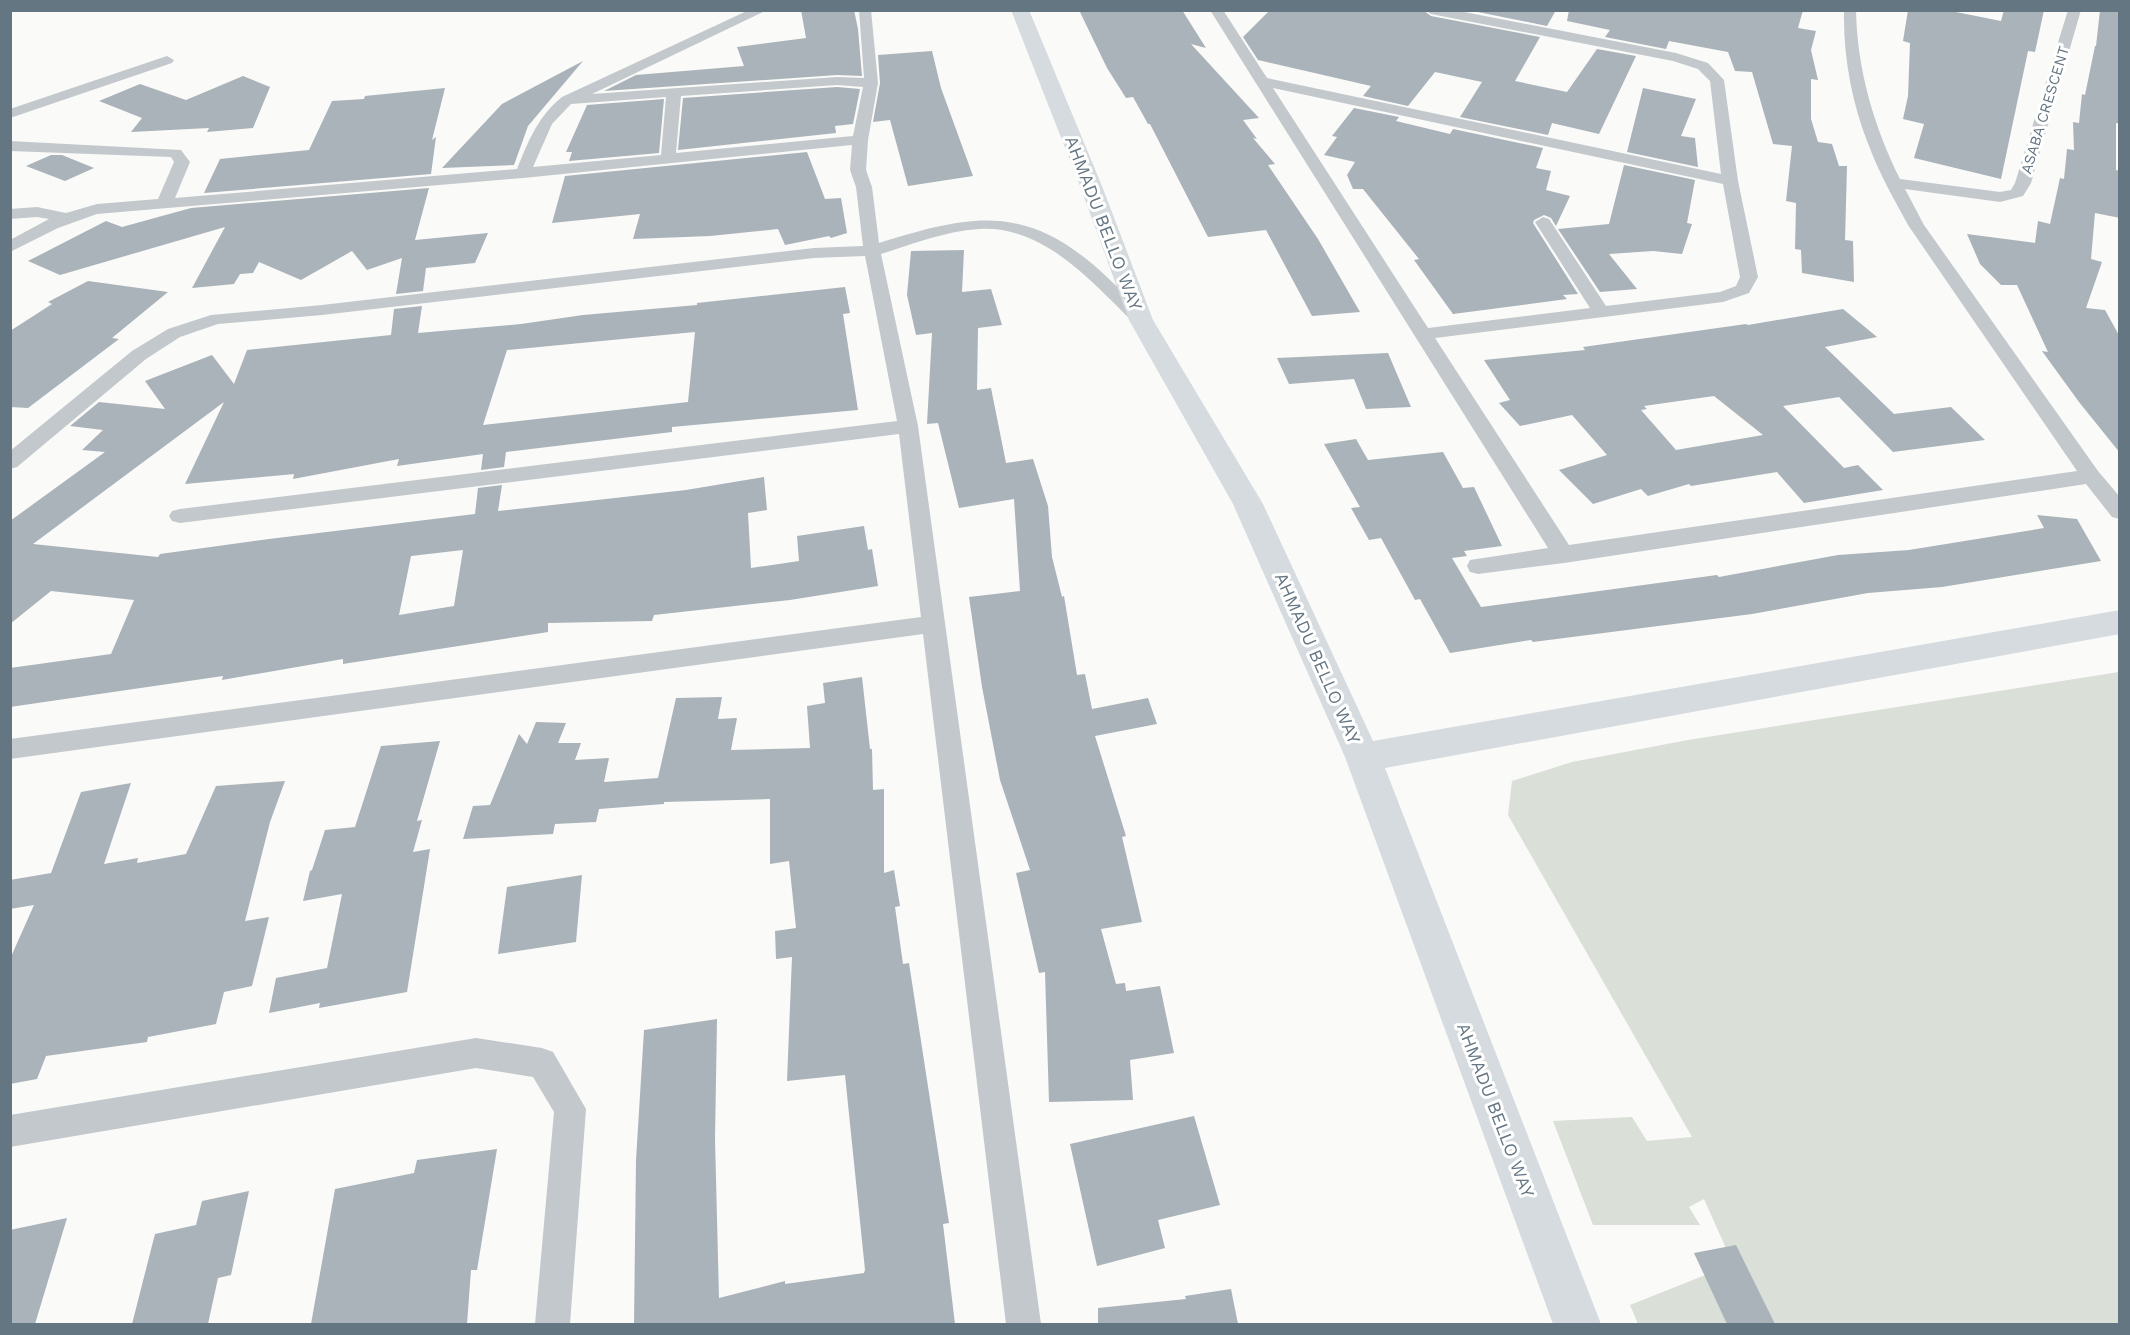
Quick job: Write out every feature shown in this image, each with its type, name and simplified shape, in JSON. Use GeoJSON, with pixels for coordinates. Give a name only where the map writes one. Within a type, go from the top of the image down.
{"type":"FeatureCollection","features":[{"type":"Feature","properties":{"kind":"street"},"geometry":{"type":"LineString","coordinates":[[523,173],[546,121],[554,110],[567,100],[760,10]]}},
{"type":"Feature","properties":{"kind":"street"},"geometry":{"type":"LineString","coordinates":[[865,10],[871,83],[860,140],[858,170],[864,187],[872,250],[908,426],[1024,1324]]}},
{"type":"Feature","properties":{"kind":"street","name":"AHMADU BELLO WAY"},"geometry":{"type":"LineString","coordinates":[[1020,10],[1091,186],[1141,320],[1248,504],[1363,757],[1577,1324]]}},
{"type":"Feature","properties":{"kind":"street"},"geometry":{"type":"LineString","coordinates":[[1216,10],[1564,555]]}},
{"type":"Feature","properties":{"kind":"street"},"geometry":{"type":"LineString","coordinates":[[1424,334],[1723,297],[1743,289],[1749,277],[1730,181],[1717,80],[1703,66],[1676,57],[1431,10]]}},
{"type":"Feature","properties":{"kind":"street"},"geometry":{"type":"LineString","coordinates":[[1850,10],[1850,41],[1861,96],[1876,146],[1916,225],[2091,476],[2120,512]]}},
{"type":"Feature","properties":{"kind":"street","name":"ASABA CRESCENT"},"geometry":{"type":"LineString","coordinates":[[1894,183],[2000,197],[2017,193],[2023,183],[2075,10]]}},
{"type":"Feature","properties":{"kind":"street"},"geometry":{"type":"LineString","coordinates":[[10,114],[167,60]]}},
{"type":"Feature","properties":{"kind":"street"},"geometry":{"type":"LineString","coordinates":[[567,100],[837,81],[871,83]]}},
{"type":"Feature","properties":{"kind":"street"},"geometry":{"type":"LineString","coordinates":[[1260,81],[1730,181]]}},
{"type":"Feature","properties":{"kind":"street"},"geometry":{"type":"LineString","coordinates":[[668,158],[674,93]]}},
{"type":"Feature","properties":{"kind":"street"},"geometry":{"type":"LineString","coordinates":[[10,247],[43,227],[97,209],[523,173],[860,140]]}},
{"type":"Feature","properties":{"kind":"street"},"geometry":{"type":"LineString","coordinates":[[10,146],[176,153],[182,162],[165,202]]}},
{"type":"Feature","properties":{"kind":"street"},"geometry":{"type":"LineString","coordinates":[[10,214],[37,212],[67,218]]}},
{"type":"Feature","properties":{"kind":"street"},"geometry":{"type":"LineString","coordinates":[[1543,222],[1602,313]]}},
{"type":"Feature","properties":{"kind":"street"},"geometry":{"type":"LineString","coordinates":[[10,462],[139,355],[174,333],[207,322],[814,253],[872,250],[926,234],[978,224],[1005,225],[1029,232],[1078,259],[1141,320]]}},
{"type":"Feature","properties":{"kind":"street"},"geometry":{"type":"LineString","coordinates":[[180,516],[908,426]]}},
{"type":"Feature","properties":{"kind":"street"},"geometry":{"type":"LineString","coordinates":[[1478,566],[2091,476]]}},
{"type":"Feature","properties":{"kind":"street"},"geometry":{"type":"LineString","coordinates":[[1363,757],[2120,622]]}},
{"type":"Feature","properties":{"kind":"street"},"geometry":{"type":"LineString","coordinates":[[10,749],[935,624]]}},
{"type":"Feature","properties":{"kind":"street"},"geometry":{"type":"LineString","coordinates":[[10,1131],[476,1053],[542,1063],[570,1109],[553,1324]]}},
{"type":"Feature","properties":{"kind":"shaded area"},"geometry":{"type":"Polygon","coordinates":[[[2119,672],[2119,1324],[1638,1324],[1630,1305],[1733,1264],[1704,1199],[1689,1207],[1700,1225],[1593,1225],[1553,1121],[1632,1117],[1647,1141],[1692,1137],[1508,815],[1512,781],[1572,762],[1688,740],[2119,672]]]}},
{"type":"Feature","properties":{"kind":"building"},"geometry":{"type":"Polygon","coordinates":[[[801,10],[854,10],[862,76],[837,75],[604,91],[636,75],[744,66],[737,47],[806,38],[801,10]]]}},
{"type":"Feature","properties":{"kind":"building"},"geometry":{"type":"Polygon","coordinates":[[[1079,10],[1182,10],[1206,48],[1191,44],[1259,118],[1243,120],[1257,139],[1253,138],[1275,164],[1268,165],[1318,239],[1360,312],[1312,316],[1266,230],[1208,237],[1150,124],[1133,97],[1126,98],[1107,68],[1079,10]]]}},
{"type":"Feature","properties":{"kind":"building"},"geometry":{"type":"Polygon","coordinates":[[[1270,10],[1423,10],[1431,16],[1540,37],[1515,81],[1567,92],[1597,49],[1636,56],[1599,134],[1552,123],[1548,135],[1460,117],[1482,82],[1435,72],[1408,106],[1363,96],[1371,86],[1258,60],[1243,37],[1270,10]]]}},
{"type":"Feature","properties":{"kind":"building"},"geometry":{"type":"Polygon","coordinates":[[[1468,10],[1556,10],[1547,26],[1468,10]]]}},
{"type":"Feature","properties":{"kind":"building"},"geometry":{"type":"Polygon","coordinates":[[[1569,10],[1803,10],[1798,28],[1816,31],[1811,50],[1818,80],[1811,79],[1811,119],[1818,142],[1832,144],[1839,166],[1847,166],[1845,240],[1853,241],[1854,282],[1802,273],[1801,250],[1795,249],[1796,203],[1786,201],[1792,146],[1773,144],[1752,72],[1735,71],[1728,52],[1669,41],[1666,49],[1605,37],[1610,30],[1567,21],[1569,10]]]}},
{"type":"Feature","properties":{"kind":"building"},"geometry":{"type":"Polygon","coordinates":[[[1908,10],[1946,10],[2001,21],[2004,10],[2044,10],[2035,52],[2028,51],[2001,179],[1914,158],[1924,124],[1903,119],[1908,96],[1910,43],[1903,41],[1908,10]]]}},
{"type":"Feature","properties":{"kind":"building"},"geometry":{"type":"Polygon","coordinates":[[[2100,10],[2120,10],[2120,124],[2116,123],[2116,170],[2120,171],[2120,218],[2095,213],[2091,259],[2102,262],[2086,308],[2105,310],[2120,337],[2120,453],[2042,351],[2048,352],[2017,285],[2001,285],[1980,264],[1967,234],[2035,243],[2038,221],[2050,224],[2060,178],[2064,179],[2067,149],[2074,150],[2073,122],[2079,123],[2082,94],[2085,95],[2096,46],[2100,10]]]}},
{"type":"Feature","properties":{"kind":"building"},"geometry":{"type":"Polygon","coordinates":[[[932,51],[941,88],[973,176],[908,186],[890,120],[873,122],[880,83],[878,55],[932,51]]]}},
{"type":"Feature","properties":{"kind":"building"},"geometry":{"type":"Polygon","coordinates":[[[583,61],[528,126],[514,165],[442,168],[502,104],[583,61]]]}},
{"type":"Feature","properties":{"kind":"building"},"geometry":{"type":"Polygon","coordinates":[[[243,76],[270,87],[253,128],[207,132],[209,128],[131,132],[142,118],[99,101],[140,84],[186,100],[243,76]]]}},
{"type":"Feature","properties":{"kind":"building"},"geometry":{"type":"Polygon","coordinates":[[[837,87],[860,89],[853,124],[835,126],[836,133],[678,150],[683,98],[837,87]]]}},
{"type":"Feature","properties":{"kind":"building"},"geometry":{"type":"Polygon","coordinates":[[[445,88],[432,140],[436,137],[431,174],[204,193],[220,159],[309,150],[332,101],[445,88]]]}},
{"type":"Feature","properties":{"kind":"building"},"geometry":{"type":"Polygon","coordinates":[[[1643,88],[1696,99],[1681,136],[1695,138],[1698,167],[1627,152],[1643,88]]]}},
{"type":"Feature","properties":{"kind":"building"},"geometry":{"type":"Polygon","coordinates":[[[664,99],[659,153],[569,161],[572,152],[566,152],[587,105],[664,99]]]}},
{"type":"Feature","properties":{"kind":"building"},"geometry":{"type":"Polygon","coordinates":[[[1354,108],[1399,117],[1396,121],[1450,134],[1453,129],[1543,148],[1536,168],[1551,171],[1546,190],[1570,196],[1556,226],[1551,218],[1544,215],[1534,220],[1533,223],[1578,294],[1563,295],[1567,299],[1453,314],[1414,260],[1419,259],[1363,189],[1353,189],[1347,175],[1355,162],[1324,155],[1337,137],[1332,136],[1354,108]]]}},
{"type":"Feature","properties":{"kind":"building"},"geometry":{"type":"Polygon","coordinates":[[[807,152],[825,199],[841,198],[847,233],[831,238],[829,236],[785,245],[778,229],[710,236],[633,239],[640,214],[552,223],[565,176],[807,152]]]}},
{"type":"Feature","properties":{"kind":"building"},"geometry":{"type":"Polygon","coordinates":[[[51,155],[62,155],[94,168],[65,181],[26,166],[51,155]]]}},
{"type":"Feature","properties":{"kind":"building"},"geometry":{"type":"Polygon","coordinates":[[[1624,165],[1695,180],[1687,223],[1692,224],[1682,254],[1653,251],[1609,254],[1637,289],[1600,292],[1558,229],[1609,224],[1624,165]]]}},
{"type":"Feature","properties":{"kind":"building"},"geometry":{"type":"Polygon","coordinates":[[[429,188],[415,240],[488,233],[475,263],[426,268],[423,291],[396,294],[402,258],[367,270],[352,251],[301,280],[259,262],[253,273],[240,274],[234,284],[192,288],[225,227],[60,275],[28,261],[106,221],[122,227],[191,208],[429,188]]]}},
{"type":"Feature","properties":{"kind":"building"},"geometry":{"type":"Polygon","coordinates":[[[964,250],[962,292],[991,289],[1002,325],[978,328],[977,390],[991,388],[1006,463],[1033,459],[1048,506],[1052,557],[1062,597],[1064,596],[1077,675],[1085,674],[1092,709],[1148,698],[1157,724],[1095,736],[1126,836],[1122,837],[1142,922],[1101,929],[1116,984],[1125,983],[1126,991],[1160,986],[1174,1053],[1130,1060],[1133,1100],[1049,1102],[1045,972],[1039,973],[1016,873],[1030,870],[1000,780],[982,687],[969,597],[1020,591],[1014,499],[959,508],[938,423],[927,424],[932,333],[916,335],[907,295],[911,251],[964,250]]]}},
{"type":"Feature","properties":{"kind":"building"},"geometry":{"type":"Polygon","coordinates":[[[88,281],[168,292],[112,338],[119,339],[28,408],[10,407],[10,331],[52,304],[48,302],[88,281]]]}},
{"type":"Feature","properties":{"kind":"building"},"geometry":{"type":"Polygon","coordinates":[[[845,287],[850,313],[843,314],[858,410],[672,427],[672,432],[506,452],[504,467],[481,470],[483,454],[397,466],[399,459],[293,479],[294,474],[185,484],[224,402],[33,544],[158,557],[160,554],[269,539],[475,514],[478,488],[502,485],[498,511],[686,490],[764,477],[767,510],[748,513],[751,568],[799,561],[797,536],[864,526],[868,550],[872,549],[878,586],[790,600],[654,615],[652,621],[548,623],[548,632],[343,664],[343,659],[222,680],[223,676],[10,707],[10,668],[111,654],[134,600],[51,591],[10,624],[10,521],[105,452],[82,450],[103,430],[70,426],[99,402],[165,409],[145,381],[212,355],[234,384],[247,350],[391,335],[394,309],[422,306],[418,333],[521,324],[583,315],[697,305],[697,303],[845,287]],[[695,332],[507,350],[483,425],[688,402],[695,332]],[[463,550],[411,556],[399,615],[454,606],[463,550]]]}},
{"type":"Feature","properties":{"kind":"building"},"geometry":{"type":"Polygon","coordinates":[[[1843,309],[1877,337],[1825,347],[1894,414],[1951,407],[1985,440],[1893,452],[1839,397],[1783,406],[1844,468],[1858,465],[1883,490],[1804,503],[1777,472],[1691,486],[1689,484],[1648,496],[1641,489],[1593,504],[1559,470],[1607,455],[1572,415],[1520,426],[1499,403],[1510,400],[1484,360],[1585,350],[1583,347],[1748,325],[1843,309]],[[1714,396],[1644,406],[1647,409],[1641,410],[1676,450],[1763,435],[1714,396]]]}},
{"type":"Feature","properties":{"kind":"building"},"geometry":{"type":"Polygon","coordinates":[[[1388,353],[1411,407],[1366,409],[1354,379],[1289,384],[1277,358],[1388,353]]]}},
{"type":"Feature","properties":{"kind":"building"},"geometry":{"type":"Polygon","coordinates":[[[1356,439],[1368,460],[1443,452],[1463,488],[1474,487],[1502,546],[1464,551],[1467,556],[1452,558],[1481,607],[1717,575],[1719,577],[1838,555],[1909,550],[2044,528],[2037,515],[2077,519],[2101,561],[1942,587],[1868,593],[1752,614],[1533,642],[1531,640],[1450,653],[1420,599],[1415,600],[1381,538],[1369,540],[1351,508],[1360,507],[1324,444],[1356,439]]]}},
{"type":"Feature","properties":{"kind":"building"},"geometry":{"type":"Polygon","coordinates":[[[862,677],[870,749],[872,749],[873,790],[884,789],[884,873],[894,870],[900,906],[895,907],[903,964],[909,963],[949,1223],[943,1224],[955,1324],[634,1324],[636,1160],[644,1030],[717,1019],[715,1139],[719,1298],[785,1281],[785,1284],[864,1273],[865,1270],[845,1075],[787,1081],[792,957],[776,959],[775,931],[796,928],[789,861],[770,864],[770,799],[664,802],[664,804],[599,809],[596,822],[555,824],[553,834],[463,839],[473,806],[490,805],[519,734],[527,744],[536,722],[566,723],[558,743],[581,743],[575,760],[609,758],[604,782],[658,778],[676,698],[722,697],[718,719],[737,718],[731,750],[810,748],[807,706],[825,703],[823,683],[862,677]]]}},
{"type":"Feature","properties":{"kind":"building"},"geometry":{"type":"Polygon","coordinates":[[[440,741],[417,821],[422,820],[413,852],[430,849],[407,992],[319,1008],[320,1003],[269,1013],[276,978],[327,968],[342,894],[303,901],[310,871],[325,830],[355,827],[381,746],[440,741]]]}},
{"type":"Feature","properties":{"kind":"building"},"geometry":{"type":"Polygon","coordinates":[[[285,781],[270,822],[245,921],[269,917],[252,986],[224,992],[216,1024],[148,1037],[147,1042],[46,1056],[37,1079],[10,1084],[10,959],[34,905],[10,909],[10,880],[51,873],[81,792],[131,783],[104,864],[138,858],[137,863],[186,854],[216,786],[285,781]]]}},
{"type":"Feature","properties":{"kind":"building"},"geometry":{"type":"Polygon","coordinates":[[[582,875],[576,942],[498,954],[507,887],[582,875]]]}},
{"type":"Feature","properties":{"kind":"building"},"geometry":{"type":"Polygon","coordinates":[[[1194,1116],[1220,1205],[1158,1220],[1165,1248],[1097,1266],[1070,1144],[1194,1116]]]}},
{"type":"Feature","properties":{"kind":"building"},"geometry":{"type":"Polygon","coordinates":[[[497,1149],[477,1270],[471,1270],[467,1324],[311,1324],[335,1189],[414,1173],[417,1160],[497,1149]]]}},
{"type":"Feature","properties":{"kind":"building"},"geometry":{"type":"Polygon","coordinates":[[[249,1191],[231,1275],[218,1278],[208,1324],[132,1324],[155,1234],[196,1225],[202,1201],[249,1191]]]}},
{"type":"Feature","properties":{"kind":"building"},"geometry":{"type":"Polygon","coordinates":[[[67,1218],[35,1324],[10,1324],[10,1230],[67,1218]]]}},
{"type":"Feature","properties":{"kind":"building"},"geometry":{"type":"Polygon","coordinates":[[[1736,1245],[1775,1324],[1727,1324],[1694,1253],[1736,1245]]]}},
{"type":"Feature","properties":{"kind":"building"},"geometry":{"type":"Polygon","coordinates":[[[1231,1289],[1238,1324],[1098,1324],[1098,1308],[1186,1299],[1185,1296],[1231,1289]]]}}]}
